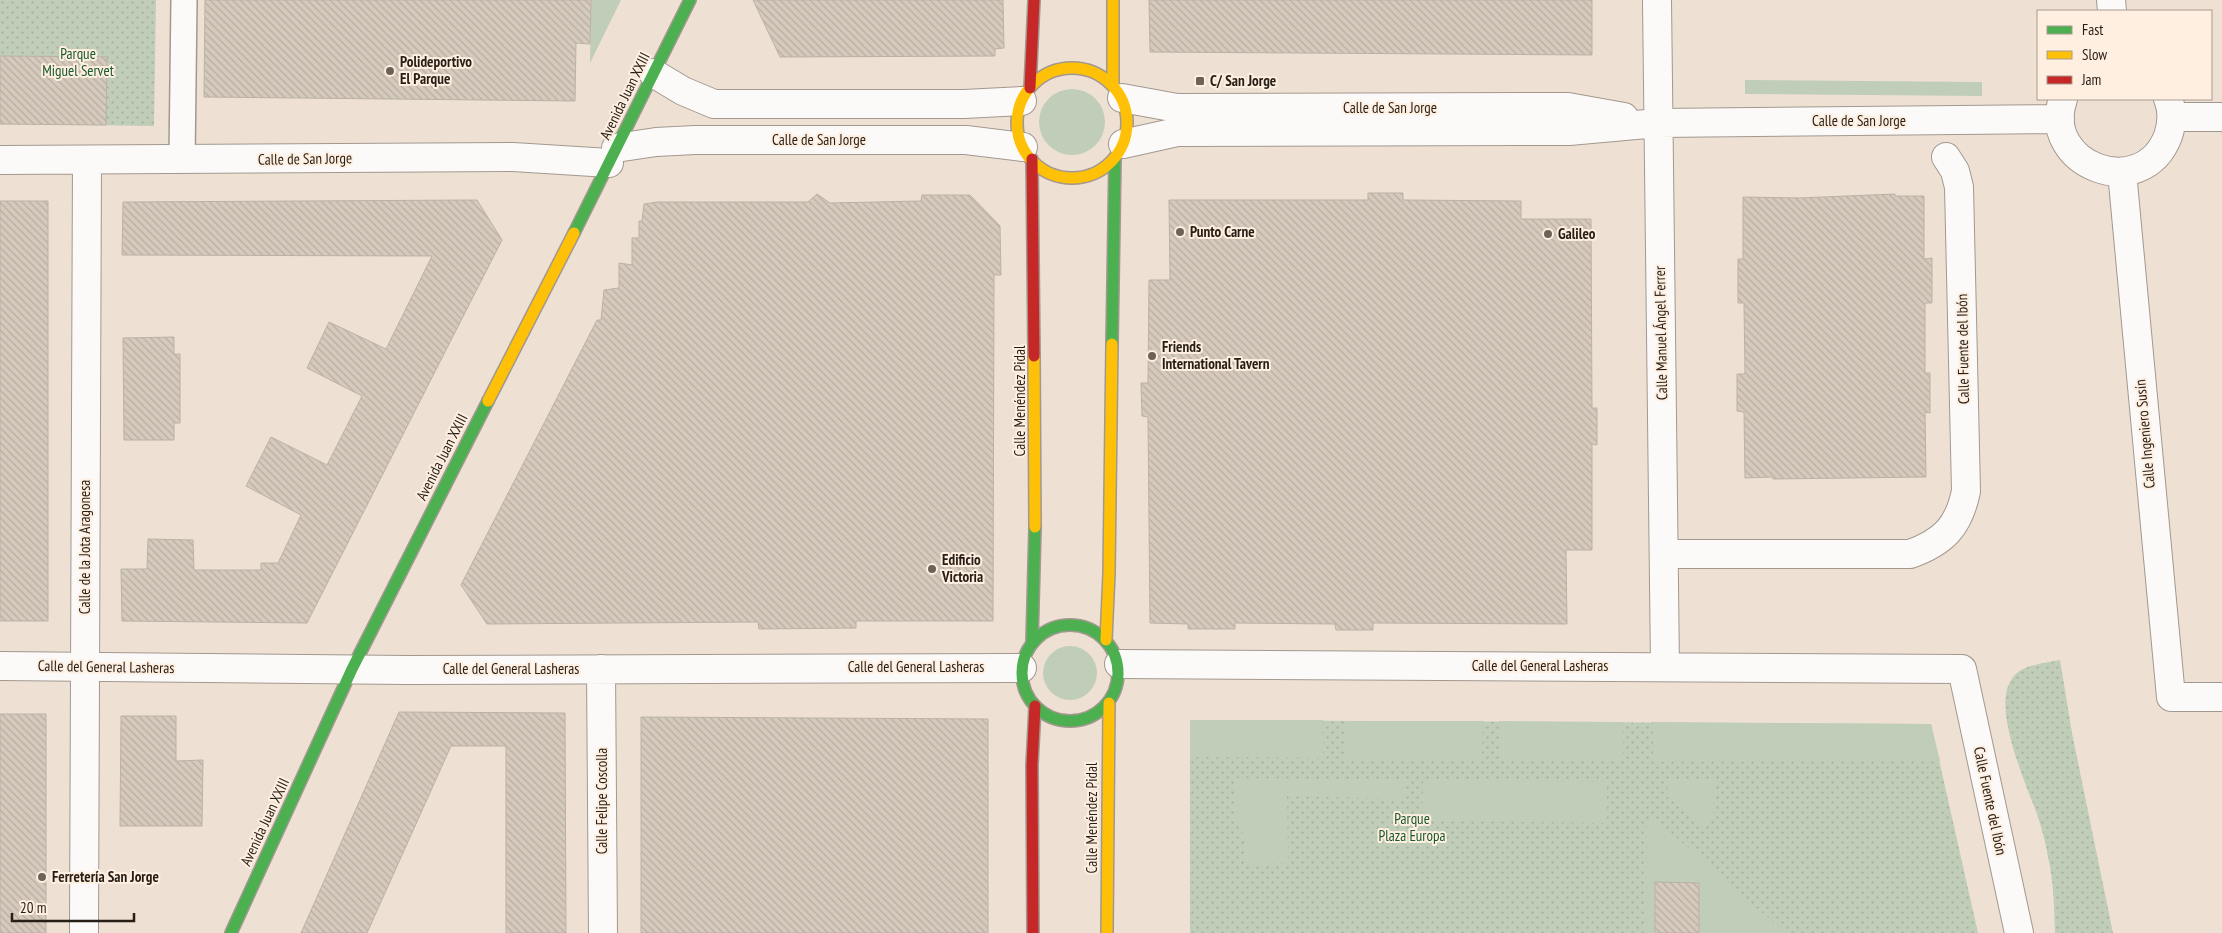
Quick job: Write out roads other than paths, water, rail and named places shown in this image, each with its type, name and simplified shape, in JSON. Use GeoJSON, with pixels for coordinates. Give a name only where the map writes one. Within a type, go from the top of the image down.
{"type":"FeatureCollection","features":[{"type":"Feature","properties":{"kind":"main road","name":"Avenida Juan XXIII"},"geometry":{"type":"LineString","coordinates":[[231,933],[352,670],[410,551],[690,0]]}},
{"type":"Feature","properties":{"kind":"main road"},"geometry":{"type":"LineString","coordinates":[[1034,0],[1026,94],[1018,116],[1018,132],[1028,153],[1044,170],[1074,178],[1089,175],[1104,168],[1119,151]]}},
{"type":"Feature","properties":{"kind":"main road"},"geometry":{"type":"LineString","coordinates":[[1106,640],[1119,151],[1127,129],[1126,114],[1117,92],[1113,0]]}},
{"type":"Feature","properties":{"kind":"main road"},"geometry":{"type":"LineString","coordinates":[[1026,94],[1042,77],[1056,70],[1071,68],[1101,75],[1117,92]]}},
{"type":"Feature","properties":{"kind":"main road","name":"Calle Menéndez Pidal"},"geometry":{"type":"LineString","coordinates":[[1028,153],[1034,242],[1036,574],[1032,642]]}},
{"type":"Feature","properties":{"kind":"main road"},"geometry":{"type":"LineString","coordinates":[[1068,624],[1082,626],[1095,631],[1106,640],[1114,651],[1118,664],[1117,684],[1109,703],[1099,713],[1073,722],[1059,720],[1046,715],[1035,706],[1027,695],[1023,682],[1022,668],[1032,642],[1042,633],[1054,627],[1068,624]]}},
{"type":"Feature","properties":{"kind":"main road","name":"Calle Menéndez Pidal"},"geometry":{"type":"LineString","coordinates":[[1107,933],[1109,703]]}},
{"type":"Feature","properties":{"kind":"main road"},"geometry":{"type":"LineString","coordinates":[[1033,933],[1032,765],[1035,706]]}},
{"type":"Feature","properties":{"kind":"street","name":"Calle Manuel Ángel Ferrer"},"geometry":{"type":"LineString","coordinates":[[1657,0],[1665,667]]}},
{"type":"Feature","properties":{"kind":"street"},"geometry":{"type":"LineString","coordinates":[[654,73],[683,91],[714,104],[964,104],[1026,94]]}},
{"type":"Feature","properties":{"kind":"street","name":"Calle de San Jorge"},"geometry":{"type":"LineString","coordinates":[[1117,92],[1177,108],[1568,107],[1658,123]]}},
{"type":"Feature","properties":{"kind":"street"},"geometry":{"type":"LineString","coordinates":[[2062,109],[2063,134],[2070,148],[2080,159],[2093,167],[2107,172],[2122,172],[2135,169],[2147,163],[2157,154],[2165,143],[2170,108],[2222,117]]}},
{"type":"Feature","properties":{"kind":"street","name":"Calle de San Jorge"},"geometry":{"type":"LineString","coordinates":[[1119,151],[1177,132],[1569,132],[1658,123],[2062,109]]}},
{"type":"Feature","properties":{"kind":"street","name":"Calle de San Jorge"},"geometry":{"type":"LineString","coordinates":[[0,160],[612,156],[656,142],[695,140],[966,140],[1028,153]]}},
{"type":"Feature","properties":{"kind":"street","name":"Calle Fuente del Ibón"},"geometry":{"type":"LineString","coordinates":[[1664,554],[1910,554],[1929,547],[1943,537],[1954,524],[1962,507],[1966,491],[1960,187],[1955,171],[1946,157]]}},
{"type":"Feature","properties":{"kind":"street","name":"Calle de la Jota Aragonesa"},"geometry":{"type":"LineString","coordinates":[[88,160],[84,666],[89,932]]}},
{"type":"Feature","properties":{"kind":"street","name":"Calle Ingeniero Susín"},"geometry":{"type":"LineString","coordinates":[[2122,172],[2171,697],[2222,697]]}},
{"type":"Feature","properties":{"kind":"street","name":"Calle del General Lasheras"},"geometry":{"type":"LineString","coordinates":[[1118,664],[1962,669]]}},
{"type":"Feature","properties":{"kind":"street","name":"Calle del General Lasheras"},"geometry":{"type":"LineString","coordinates":[[0,666],[352,670],[1022,668]]}},
{"type":"Feature","properties":{"kind":"street","name":"Calle Felipe Coscolla"},"geometry":{"type":"LineString","coordinates":[[602,669],[603,933]]}},
{"type":"Feature","properties":{"kind":"street","name":"Calle Fuente del Ibón"},"geometry":{"type":"LineString","coordinates":[[1962,669],[2019,933]]}},
{"type":"Feature","properties":{"kind":"lane"},"geometry":{"type":"LineString","coordinates":[[182,160],[184,0]]}},
{"type":"Feature","properties":{"kind":"place","name":"Polideportivo El Parque"},"geometry":{"type":"Point","coordinates":[390,71]}},
{"type":"Feature","properties":{"kind":"place","name":"C/ San Jorge"},"geometry":{"type":"Point","coordinates":[1200,81]}},
{"type":"Feature","properties":{"kind":"place","name":"Punto Carne"},"geometry":{"type":"Point","coordinates":[1180,232]}},
{"type":"Feature","properties":{"kind":"place","name":"Galileo"},"geometry":{"type":"Point","coordinates":[1548,234]}},
{"type":"Feature","properties":{"kind":"place","name":"Friends International Tavern"},"geometry":{"type":"Point","coordinates":[1152,356]}},
{"type":"Feature","properties":{"kind":"place","name":"Edificio Victoria"},"geometry":{"type":"Point","coordinates":[932,569]}},
{"type":"Feature","properties":{"kind":"place","name":"Ferretería San Jorge"},"geometry":{"type":"Point","coordinates":[42,877]}},
{"type":"Feature","properties":{"kind":"park label","name":"Parque Miguel Servet"},"geometry":{"type":"Point","coordinates":[78,62]}},
{"type":"Feature","properties":{"kind":"park label","name":"Parque Plaza Europa"},"geometry":{"type":"Point","coordinates":[1412,828]}}]}
